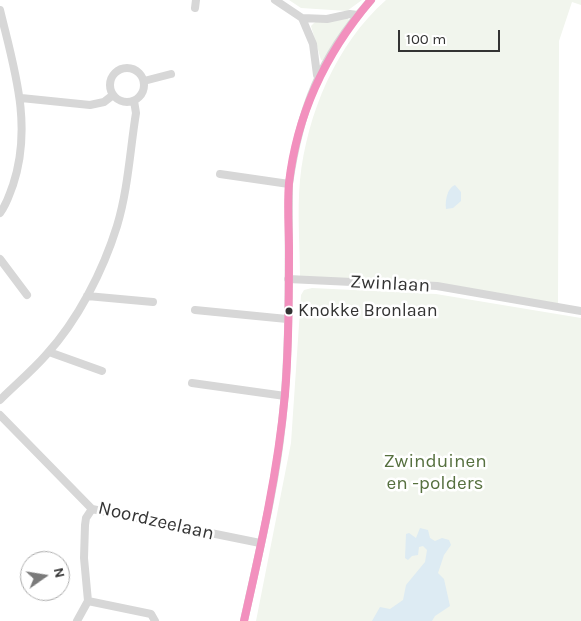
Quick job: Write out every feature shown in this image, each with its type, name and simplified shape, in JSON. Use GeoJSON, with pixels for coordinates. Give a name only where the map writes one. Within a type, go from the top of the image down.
{"type":"FeatureCollection","features":[{"type":"Feature","properties":{"kind":"street"},"geometry":{"type":"LineString","coordinates":[[275,0],[302,18],[313,44],[318,76]]}},
{"type":"Feature","properties":{"kind":"street"},"geometry":{"type":"LineString","coordinates":[[244,621],[277,457],[285,396],[289,184],[304,111],[318,76],[339,38],[371,0]]}},
{"type":"Feature","properties":{"kind":"street"},"geometry":{"type":"LineString","coordinates":[[0,10],[21,98],[22,136],[16,174],[5,206],[0,213]]}},
{"type":"Feature","properties":{"kind":"street"},"geometry":{"type":"LineString","coordinates":[[302,18],[357,15]]}},
{"type":"Feature","properties":{"kind":"street"},"geometry":{"type":"LineString","coordinates":[[122,68],[133,68],[142,76],[144,81],[143,93],[134,101],[123,102],[113,95],[109,85],[113,74],[122,68]]}},
{"type":"Feature","properties":{"kind":"street"},"geometry":{"type":"LineString","coordinates":[[144,81],[171,74]]}},
{"type":"Feature","properties":{"kind":"street"},"geometry":{"type":"LineString","coordinates":[[21,98],[90,105],[104,102],[113,95]]}},
{"type":"Feature","properties":{"kind":"street"},"geometry":{"type":"LineString","coordinates":[[0,400],[49,352],[78,312],[107,255],[118,224],[136,113],[134,101]]}},
{"type":"Feature","properties":{"kind":"street"},"geometry":{"type":"LineString","coordinates":[[220,174],[289,184]]}},
{"type":"Feature","properties":{"kind":"street"},"geometry":{"type":"LineString","coordinates":[[0,259],[27,296]]}},
{"type":"Feature","properties":{"kind":"street","name":"Zwinlaan"},"geometry":{"type":"LineString","coordinates":[[288,279],[437,286],[581,311]]}},
{"type":"Feature","properties":{"kind":"street"},"geometry":{"type":"LineString","coordinates":[[87,296],[153,302]]}},
{"type":"Feature","properties":{"kind":"street"},"geometry":{"type":"LineString","coordinates":[[195,310],[287,320]]}},
{"type":"Feature","properties":{"kind":"street"},"geometry":{"type":"LineString","coordinates":[[49,352],[102,371]]}},
{"type":"Feature","properties":{"kind":"street"},"geometry":{"type":"LineString","coordinates":[[192,383],[285,396]]}},
{"type":"Feature","properties":{"kind":"street","name":"Noordzeelaan"},"geometry":{"type":"LineString","coordinates":[[1,417],[92,509],[260,544]]}},
{"type":"Feature","properties":{"kind":"street"},"geometry":{"type":"LineString","coordinates":[[77,621],[88,601],[84,558],[85,525],[86,518],[92,509]]}},
{"type":"Feature","properties":{"kind":"street"},"geometry":{"type":"LineString","coordinates":[[88,601],[151,614],[156,621]]}},
{"type":"Feature","properties":{"kind":"street"},"geometry":{"type":"LineString","coordinates":[[133,621],[134,611]]}},
{"type":"Feature","properties":{"kind":"green space"},"geometry":{"type":"Polygon","coordinates":[[[289,0],[362,0],[347,11],[301,8],[289,0]]]}},
{"type":"Feature","properties":{"kind":"green space"},"geometry":{"type":"Polygon","coordinates":[[[386,0],[581,0],[581,5],[572,2],[559,41],[558,305],[437,286],[300,279],[299,192],[309,130],[327,82],[352,37],[386,0]]]}},
{"type":"Feature","properties":{"kind":"green space"},"geometry":{"type":"Polygon","coordinates":[[[348,18],[349,21],[323,60],[321,60],[311,26],[315,22],[348,18]]]}},
{"type":"Feature","properties":{"kind":"green space","name":"Zwinduinen en -polders"},"geometry":{"type":"Polygon","coordinates":[[[312,288],[436,294],[581,318],[581,621],[256,621],[291,443],[301,295],[304,290],[312,288]]]}},
{"type":"Feature","properties":{"kind":"shaded area"},"geometry":{"type":"Polygon","coordinates":[[[455,185],[461,192],[461,201],[453,208],[446,209],[447,195],[455,185]]]}},
{"type":"Feature","properties":{"kind":"shaded area"},"geometry":{"type":"Polygon","coordinates":[[[420,528],[428,530],[430,538],[435,541],[442,538],[449,540],[451,545],[444,555],[438,573],[444,579],[450,606],[435,616],[432,621],[372,621],[380,607],[390,609],[403,600],[406,585],[425,562],[427,550],[423,546],[419,547],[418,555],[412,556],[408,560],[405,558],[406,534],[409,533],[416,538],[420,528]]]}},
{"type":"Feature","properties":{"kind":"transit line"},"geometry":{"type":"LineString","coordinates":[[244,621],[263,537],[282,423],[288,323],[288,191],[293,157],[299,132],[316,85],[340,41],[371,0]]}},
{"type":"Feature","properties":{"kind":"place","name":"Knokke Bronlaan"},"geometry":{"type":"Point","coordinates":[289,311]}}]}
